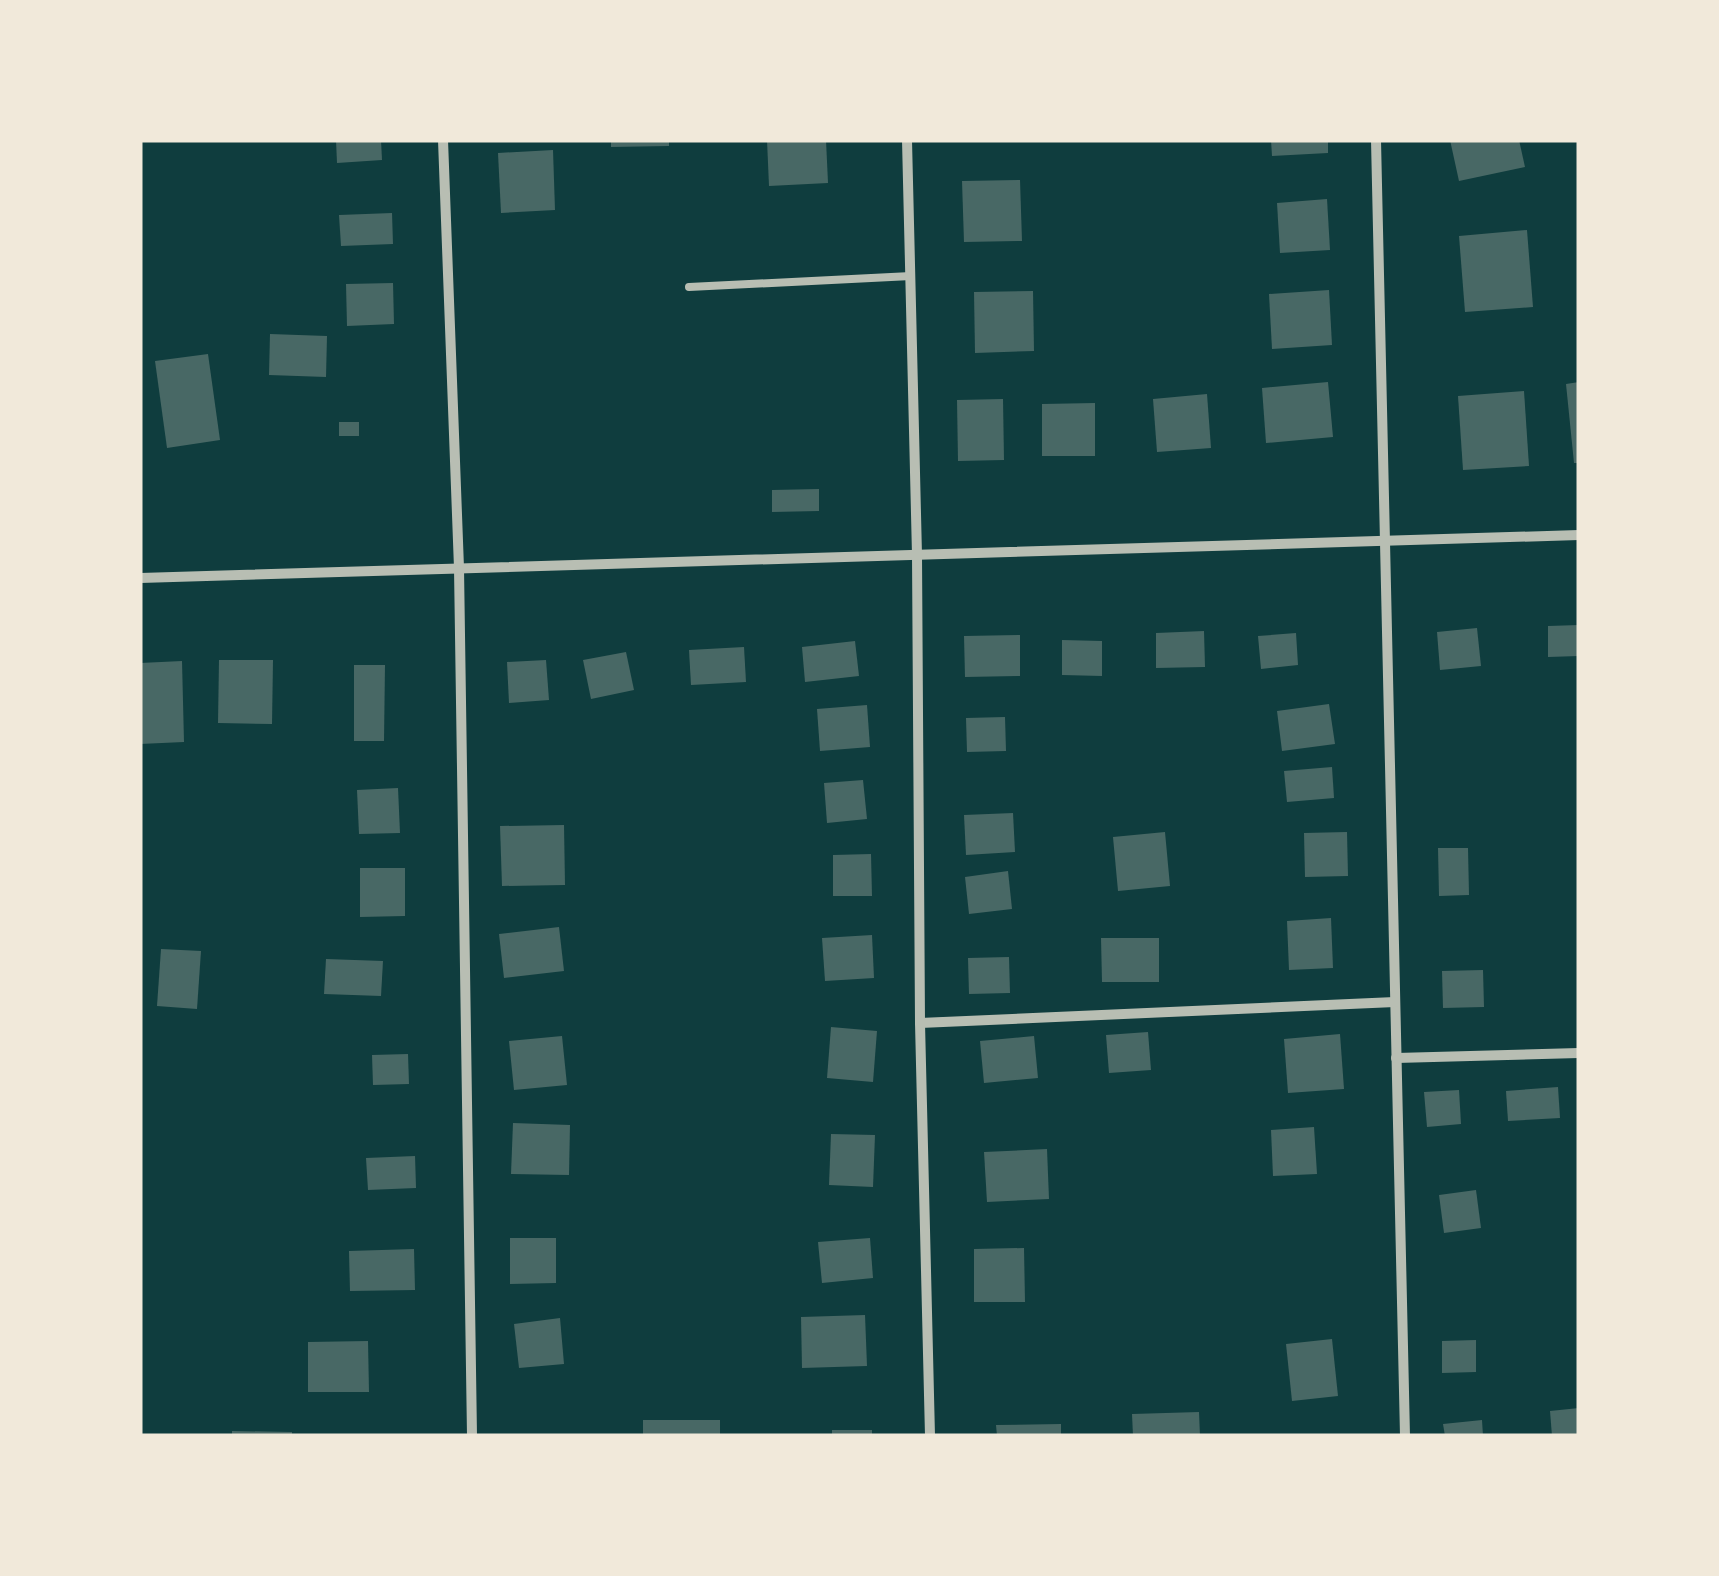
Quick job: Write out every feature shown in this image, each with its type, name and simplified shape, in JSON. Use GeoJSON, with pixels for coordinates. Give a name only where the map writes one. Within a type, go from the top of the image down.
{"type":"FeatureCollection","features":[{"type":"Feature","properties":{"kind":"street"},"geometry":{"type":"LineString","coordinates":[[443,140],[458,568],[472,1436]]}},
{"type":"Feature","properties":{"kind":"street"},"geometry":{"type":"LineString","coordinates":[[908,140],[930,1436]]}},
{"type":"Feature","properties":{"kind":"street"},"geometry":{"type":"LineString","coordinates":[[1376,140],[1405,1436]]}},
{"type":"Feature","properties":{"kind":"street"},"geometry":{"type":"LineString","coordinates":[[140,578],[1579,535]]}},
{"type":"Feature","properties":{"kind":"street"},"geometry":{"type":"LineString","coordinates":[[920,1023],[1395,1002]]}},
{"type":"Feature","properties":{"kind":"street"},"geometry":{"type":"LineString","coordinates":[[1396,1058],[1579,1053]]}},
{"type":"Feature","properties":{"kind":"lane"},"geometry":{"type":"LineString","coordinates":[[689,287],[911,276]]}},
{"type":"Feature","properties":{"kind":"building"},"geometry":{"type":"Polygon","coordinates":[[[336,140],[381,140],[382,160],[337,163],[336,140]]]}},
{"type":"Feature","properties":{"kind":"building"},"geometry":{"type":"Polygon","coordinates":[[[611,140],[669,140],[669,146],[611,147],[611,140]]]}},
{"type":"Feature","properties":{"kind":"building"},"geometry":{"type":"Polygon","coordinates":[[[767,140],[826,140],[828,183],[769,186],[767,140]]]}},
{"type":"Feature","properties":{"kind":"building"},"geometry":{"type":"Polygon","coordinates":[[[1271,140],[1328,140],[1328,153],[1272,156],[1271,140]]]}},
{"type":"Feature","properties":{"kind":"building"},"geometry":{"type":"Polygon","coordinates":[[[1450,140],[1519,140],[1525,167],[1459,181],[1450,140]]]}},
{"type":"Feature","properties":{"kind":"building"},"geometry":{"type":"Polygon","coordinates":[[[553,150],[555,210],[501,213],[498,153],[553,150]]]}},
{"type":"Feature","properties":{"kind":"building"},"geometry":{"type":"Polygon","coordinates":[[[1020,180],[1022,241],[964,242],[962,181],[1020,180]]]}},
{"type":"Feature","properties":{"kind":"building"},"geometry":{"type":"Polygon","coordinates":[[[1327,199],[1330,250],[1280,253],[1277,203],[1327,199]]]}},
{"type":"Feature","properties":{"kind":"building"},"geometry":{"type":"Polygon","coordinates":[[[392,213],[393,244],[341,246],[339,215],[392,213]]]}},
{"type":"Feature","properties":{"kind":"building"},"geometry":{"type":"Polygon","coordinates":[[[1527,230],[1533,307],[1465,312],[1459,236],[1527,230]]]}},
{"type":"Feature","properties":{"kind":"building"},"geometry":{"type":"Polygon","coordinates":[[[393,283],[394,324],[347,326],[346,284],[393,283]]]}},
{"type":"Feature","properties":{"kind":"building"},"geometry":{"type":"Polygon","coordinates":[[[1329,290],[1332,345],[1272,349],[1269,294],[1329,290]]]}},
{"type":"Feature","properties":{"kind":"building"},"geometry":{"type":"Polygon","coordinates":[[[1033,291],[1034,351],[975,353],[974,292],[1033,291]]]}},
{"type":"Feature","properties":{"kind":"building"},"geometry":{"type":"Polygon","coordinates":[[[270,334],[327,336],[326,377],[269,375],[270,334]]]}},
{"type":"Feature","properties":{"kind":"building"},"geometry":{"type":"Polygon","coordinates":[[[208,354],[220,440],[167,448],[155,361],[208,354]]]}},
{"type":"Feature","properties":{"kind":"building"},"geometry":{"type":"Polygon","coordinates":[[[1328,382],[1333,437],[1266,443],[1262,388],[1328,382]]]}},
{"type":"Feature","properties":{"kind":"building"},"geometry":{"type":"Polygon","coordinates":[[[1579,382],[1579,463],[1574,463],[1566,384],[1579,382]]]}},
{"type":"Feature","properties":{"kind":"building"},"geometry":{"type":"Polygon","coordinates":[[[1524,391],[1529,466],[1463,470],[1458,396],[1524,391]]]}},
{"type":"Feature","properties":{"kind":"building"},"geometry":{"type":"Polygon","coordinates":[[[1207,394],[1211,448],[1157,452],[1153,399],[1207,394]]]}},
{"type":"Feature","properties":{"kind":"building"},"geometry":{"type":"Polygon","coordinates":[[[1003,399],[1004,460],[958,461],[957,400],[1003,399]]]}},
{"type":"Feature","properties":{"kind":"building"},"geometry":{"type":"Polygon","coordinates":[[[1095,403],[1095,456],[1042,456],[1042,404],[1095,403]]]}},
{"type":"Feature","properties":{"kind":"building"},"geometry":{"type":"Polygon","coordinates":[[[339,422],[359,422],[359,436],[339,436],[339,422]]]}},
{"type":"Feature","properties":{"kind":"building"},"geometry":{"type":"Polygon","coordinates":[[[819,489],[819,511],[772,512],[772,490],[819,489]]]}},
{"type":"Feature","properties":{"kind":"building"},"geometry":{"type":"Polygon","coordinates":[[[1579,625],[1579,656],[1548,657],[1548,626],[1579,625]]]}},
{"type":"Feature","properties":{"kind":"building"},"geometry":{"type":"Polygon","coordinates":[[[1477,628],[1481,666],[1440,670],[1437,632],[1477,628]]]}},
{"type":"Feature","properties":{"kind":"building"},"geometry":{"type":"Polygon","coordinates":[[[1204,631],[1205,667],[1156,668],[1156,633],[1204,631]]]}},
{"type":"Feature","properties":{"kind":"building"},"geometry":{"type":"Polygon","coordinates":[[[1296,633],[1298,665],[1261,669],[1258,636],[1296,633]]]}},
{"type":"Feature","properties":{"kind":"building"},"geometry":{"type":"Polygon","coordinates":[[[1020,635],[1020,676],[965,677],[964,636],[1020,635]]]}},
{"type":"Feature","properties":{"kind":"building"},"geometry":{"type":"Polygon","coordinates":[[[1062,640],[1102,641],[1102,676],[1062,675],[1062,640]]]}},
{"type":"Feature","properties":{"kind":"building"},"geometry":{"type":"Polygon","coordinates":[[[855,641],[859,676],[805,682],[802,647],[855,641]]]}},
{"type":"Feature","properties":{"kind":"building"},"geometry":{"type":"Polygon","coordinates":[[[744,647],[746,682],[691,685],[689,650],[744,647]]]}},
{"type":"Feature","properties":{"kind":"building"},"geometry":{"type":"Polygon","coordinates":[[[626,652],[634,690],[591,699],[583,660],[626,652]]]}},
{"type":"Feature","properties":{"kind":"building"},"geometry":{"type":"Polygon","coordinates":[[[219,660],[273,660],[272,724],[218,723],[219,660]]]}},
{"type":"Feature","properties":{"kind":"building"},"geometry":{"type":"Polygon","coordinates":[[[546,660],[549,700],[509,703],[507,662],[546,660]]]}},
{"type":"Feature","properties":{"kind":"building"},"geometry":{"type":"Polygon","coordinates":[[[182,661],[184,742],[140,744],[140,663],[182,661]]]}},
{"type":"Feature","properties":{"kind":"building"},"geometry":{"type":"Polygon","coordinates":[[[354,665],[385,665],[384,741],[354,741],[354,665]]]}},
{"type":"Feature","properties":{"kind":"building"},"geometry":{"type":"Polygon","coordinates":[[[1329,704],[1335,744],[1282,751],[1277,711],[1329,704]]]}},
{"type":"Feature","properties":{"kind":"building"},"geometry":{"type":"Polygon","coordinates":[[[867,705],[870,747],[820,751],[817,709],[867,705]]]}},
{"type":"Feature","properties":{"kind":"building"},"geometry":{"type":"Polygon","coordinates":[[[1005,717],[1006,751],[967,752],[966,718],[1005,717]]]}},
{"type":"Feature","properties":{"kind":"building"},"geometry":{"type":"Polygon","coordinates":[[[1332,767],[1334,798],[1287,802],[1284,771],[1332,767]]]}},
{"type":"Feature","properties":{"kind":"building"},"geometry":{"type":"Polygon","coordinates":[[[863,780],[867,819],[827,823],[824,783],[863,780]]]}},
{"type":"Feature","properties":{"kind":"building"},"geometry":{"type":"Polygon","coordinates":[[[398,788],[400,833],[359,834],[357,790],[398,788]]]}},
{"type":"Feature","properties":{"kind":"building"},"geometry":{"type":"Polygon","coordinates":[[[1013,813],[1015,852],[966,855],[964,815],[1013,813]]]}},
{"type":"Feature","properties":{"kind":"building"},"geometry":{"type":"Polygon","coordinates":[[[564,825],[565,885],[502,886],[500,826],[564,825]]]}},
{"type":"Feature","properties":{"kind":"building"},"geometry":{"type":"Polygon","coordinates":[[[1165,832],[1170,886],[1118,891],[1113,837],[1165,832]]]}},
{"type":"Feature","properties":{"kind":"building"},"geometry":{"type":"Polygon","coordinates":[[[1347,832],[1348,876],[1305,877],[1304,833],[1347,832]]]}},
{"type":"Feature","properties":{"kind":"building"},"geometry":{"type":"Polygon","coordinates":[[[1438,848],[1468,848],[1469,895],[1439,896],[1438,848]]]}},
{"type":"Feature","properties":{"kind":"building"},"geometry":{"type":"Polygon","coordinates":[[[871,854],[872,896],[833,896],[833,855],[871,854]]]}},
{"type":"Feature","properties":{"kind":"building"},"geometry":{"type":"Polygon","coordinates":[[[360,868],[405,868],[405,916],[360,917],[360,868]]]}},
{"type":"Feature","properties":{"kind":"building"},"geometry":{"type":"Polygon","coordinates":[[[1008,871],[1012,909],[969,914],[965,877],[1008,871]]]}},
{"type":"Feature","properties":{"kind":"building"},"geometry":{"type":"Polygon","coordinates":[[[1331,918],[1333,968],[1289,970],[1287,921],[1331,918]]]}},
{"type":"Feature","properties":{"kind":"building"},"geometry":{"type":"Polygon","coordinates":[[[559,927],[564,971],[504,978],[499,934],[559,927]]]}},
{"type":"Feature","properties":{"kind":"building"},"geometry":{"type":"Polygon","coordinates":[[[872,935],[874,978],[825,981],[822,938],[872,935]]]}},
{"type":"Feature","properties":{"kind":"building"},"geometry":{"type":"Polygon","coordinates":[[[1101,938],[1159,938],[1159,982],[1102,982],[1101,938]]]}},
{"type":"Feature","properties":{"kind":"building"},"geometry":{"type":"Polygon","coordinates":[[[161,949],[201,951],[197,1009],[157,1006],[161,949]]]}},
{"type":"Feature","properties":{"kind":"building"},"geometry":{"type":"Polygon","coordinates":[[[1009,957],[1010,993],[969,994],[968,958],[1009,957]]]}},
{"type":"Feature","properties":{"kind":"building"},"geometry":{"type":"Polygon","coordinates":[[[326,959],[383,961],[381,996],[324,994],[326,959]]]}},
{"type":"Feature","properties":{"kind":"building"},"geometry":{"type":"Polygon","coordinates":[[[1483,970],[1484,1007],[1443,1008],[1442,971],[1483,970]]]}},
{"type":"Feature","properties":{"kind":"building"},"geometry":{"type":"Polygon","coordinates":[[[831,1027],[877,1031],[873,1082],[827,1078],[831,1027]]]}},
{"type":"Feature","properties":{"kind":"building"},"geometry":{"type":"Polygon","coordinates":[[[1148,1032],[1151,1070],[1109,1073],[1106,1035],[1148,1032]]]}},
{"type":"Feature","properties":{"kind":"building"},"geometry":{"type":"Polygon","coordinates":[[[1340,1034],[1344,1089],[1288,1093],[1284,1039],[1340,1034]]]}},
{"type":"Feature","properties":{"kind":"building"},"geometry":{"type":"Polygon","coordinates":[[[562,1036],[567,1085],[514,1090],[509,1041],[562,1036]]]}},
{"type":"Feature","properties":{"kind":"building"},"geometry":{"type":"Polygon","coordinates":[[[1034,1036],[1038,1078],[984,1083],[980,1041],[1034,1036]]]}},
{"type":"Feature","properties":{"kind":"building"},"geometry":{"type":"Polygon","coordinates":[[[408,1054],[409,1084],[373,1085],[372,1055],[408,1054]]]}},
{"type":"Feature","properties":{"kind":"building"},"geometry":{"type":"Polygon","coordinates":[[[1558,1087],[1560,1118],[1508,1121],[1506,1091],[1558,1087]]]}},
{"type":"Feature","properties":{"kind":"building"},"geometry":{"type":"Polygon","coordinates":[[[1459,1090],[1461,1124],[1427,1127],[1424,1092],[1459,1090]]]}},
{"type":"Feature","properties":{"kind":"building"},"geometry":{"type":"Polygon","coordinates":[[[513,1123],[570,1125],[569,1175],[511,1174],[513,1123]]]}},
{"type":"Feature","properties":{"kind":"building"},"geometry":{"type":"Polygon","coordinates":[[[1314,1127],[1317,1174],[1273,1176],[1271,1130],[1314,1127]]]}},
{"type":"Feature","properties":{"kind":"building"},"geometry":{"type":"Polygon","coordinates":[[[831,1134],[875,1135],[873,1187],[829,1185],[831,1134]]]}},
{"type":"Feature","properties":{"kind":"building"},"geometry":{"type":"Polygon","coordinates":[[[1047,1149],[1049,1199],[987,1202],[984,1152],[1047,1149]]]}},
{"type":"Feature","properties":{"kind":"building"},"geometry":{"type":"Polygon","coordinates":[[[415,1156],[416,1188],[368,1190],[366,1158],[415,1156]]]}},
{"type":"Feature","properties":{"kind":"building"},"geometry":{"type":"Polygon","coordinates":[[[1476,1190],[1481,1228],[1444,1233],[1439,1195],[1476,1190]]]}},
{"type":"Feature","properties":{"kind":"building"},"geometry":{"type":"Polygon","coordinates":[[[510,1238],[556,1238],[556,1283],[510,1284],[510,1238]]]}},
{"type":"Feature","properties":{"kind":"building"},"geometry":{"type":"Polygon","coordinates":[[[870,1238],[873,1278],[822,1283],[818,1242],[870,1238]]]}},
{"type":"Feature","properties":{"kind":"building"},"geometry":{"type":"Polygon","coordinates":[[[1024,1248],[1025,1302],[974,1302],[974,1249],[1024,1248]]]}},
{"type":"Feature","properties":{"kind":"building"},"geometry":{"type":"Polygon","coordinates":[[[414,1249],[415,1290],[350,1291],[349,1251],[414,1249]]]}},
{"type":"Feature","properties":{"kind":"building"},"geometry":{"type":"Polygon","coordinates":[[[865,1315],[867,1366],[802,1368],[801,1317],[865,1315]]]}},
{"type":"Feature","properties":{"kind":"building"},"geometry":{"type":"Polygon","coordinates":[[[560,1318],[564,1364],[519,1368],[514,1324],[560,1318]]]}},
{"type":"Feature","properties":{"kind":"building"},"geometry":{"type":"Polygon","coordinates":[[[1332,1339],[1338,1396],[1292,1401],[1286,1344],[1332,1339]]]}},
{"type":"Feature","properties":{"kind":"building"},"geometry":{"type":"Polygon","coordinates":[[[1476,1340],[1476,1372],[1442,1373],[1442,1341],[1476,1340]]]}},
{"type":"Feature","properties":{"kind":"building"},"geometry":{"type":"Polygon","coordinates":[[[368,1341],[369,1392],[308,1392],[308,1342],[368,1341]]]}},
{"type":"Feature","properties":{"kind":"building"},"geometry":{"type":"Polygon","coordinates":[[[1579,1408],[1579,1436],[1552,1436],[1550,1411],[1579,1408]]]}},
{"type":"Feature","properties":{"kind":"building"},"geometry":{"type":"Polygon","coordinates":[[[1199,1412],[1200,1436],[1133,1436],[1132,1414],[1199,1412]]]}},
{"type":"Feature","properties":{"kind":"building"},"geometry":{"type":"Polygon","coordinates":[[[643,1420],[720,1420],[720,1436],[643,1436],[643,1420]]]}},
{"type":"Feature","properties":{"kind":"building"},"geometry":{"type":"Polygon","coordinates":[[[1482,1420],[1483,1436],[1445,1436],[1443,1424],[1482,1420]]]}},
{"type":"Feature","properties":{"kind":"building"},"geometry":{"type":"Polygon","coordinates":[[[1061,1424],[1061,1436],[997,1436],[996,1425],[1061,1424]]]}},
{"type":"Feature","properties":{"kind":"building"},"geometry":{"type":"Polygon","coordinates":[[[832,1430],[872,1430],[872,1436],[832,1436],[832,1430]]]}},
{"type":"Feature","properties":{"kind":"building"},"geometry":{"type":"Polygon","coordinates":[[[232,1431],[292,1432],[292,1436],[232,1436],[232,1431]]]}}]}
